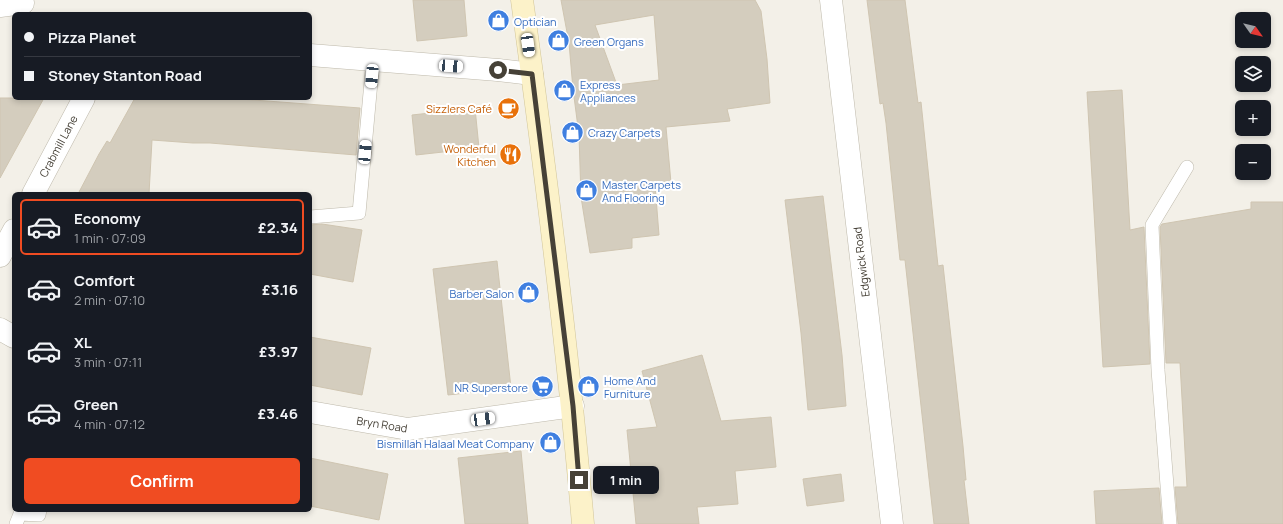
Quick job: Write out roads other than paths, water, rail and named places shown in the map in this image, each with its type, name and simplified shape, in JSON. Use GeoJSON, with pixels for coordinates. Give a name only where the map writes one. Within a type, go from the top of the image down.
{"type":"FeatureCollection","features":[{"type":"Feature","properties":{"kind":"main road"},"geometry":{"type":"LineString","coordinates":[[522,0],[573,406],[583,524]]}},
{"type":"Feature","properties":{"kind":"street","name":"Edgwick Road"},"geometry":{"type":"LineString","coordinates":[[831,0],[892,524]]}},
{"type":"Feature","properties":{"kind":"street"},"geometry":{"type":"LineString","coordinates":[[0,6],[28,6]]}},
{"type":"Feature","properties":{"kind":"street"},"geometry":{"type":"LineString","coordinates":[[312,55],[532,74]]}},
{"type":"Feature","properties":{"kind":"street","name":"Crabmill Lane"},"geometry":{"type":"LineString","coordinates":[[34,192],[83,100]]}},
{"type":"Feature","properties":{"kind":"street"},"geometry":{"type":"LineString","coordinates":[[0,256],[12,234]]}},
{"type":"Feature","properties":{"kind":"street"},"geometry":{"type":"LineString","coordinates":[[0,329],[12,336]]}},
{"type":"Feature","properties":{"kind":"street","name":"Bryn Road"},"geometry":{"type":"LineString","coordinates":[[312,412],[408,429],[573,406]]}},
{"type":"Feature","properties":{"kind":"lane"},"geometry":{"type":"LineString","coordinates":[[312,217],[360,214],[373,60]]}},
{"type":"Feature","properties":{"kind":"lane"},"geometry":{"type":"LineString","coordinates":[[1170,524],[1158,370],[1152,225],[1187,167]]}},
{"type":"Feature","properties":{"kind":"lane"},"geometry":{"type":"LineString","coordinates":[[16,524],[20,514],[39,515],[40,512]]}},
{"type":"Feature","properties":{"kind":"place","name":"Optician"},"geometry":{"type":"Point","coordinates":[498,21]}},
{"type":"Feature","properties":{"kind":"place","name":"Green Organs"},"geometry":{"type":"Point","coordinates":[558,41]}},
{"type":"Feature","properties":{"kind":"place","name":"Express Appliances"},"geometry":{"type":"Point","coordinates":[565,90]}},
{"type":"Feature","properties":{"kind":"place","name":"Sizzlers Café"},"geometry":{"type":"Point","coordinates":[508,108]}},
{"type":"Feature","properties":{"kind":"place","name":"Crazy Carpets"},"geometry":{"type":"Point","coordinates":[572,132]}},
{"type":"Feature","properties":{"kind":"place","name":"Wonderful Kitchen"},"geometry":{"type":"Point","coordinates":[511,154]}},
{"type":"Feature","properties":{"kind":"place","name":"Master Carpets And Flooring"},"geometry":{"type":"Point","coordinates":[586,190]}},
{"type":"Feature","properties":{"kind":"place","name":"Barber Salon"},"geometry":{"type":"Point","coordinates":[529,293]}},
{"type":"Feature","properties":{"kind":"place","name":"Home And Furniture"},"geometry":{"type":"Point","coordinates":[589,386]}},
{"type":"Feature","properties":{"kind":"place","name":"NR Superstore"},"geometry":{"type":"Point","coordinates":[543,387]}},
{"type":"Feature","properties":{"kind":"place","name":"Bismillah Halaal Meat Company"},"geometry":{"type":"Point","coordinates":[550,443]}}]}
